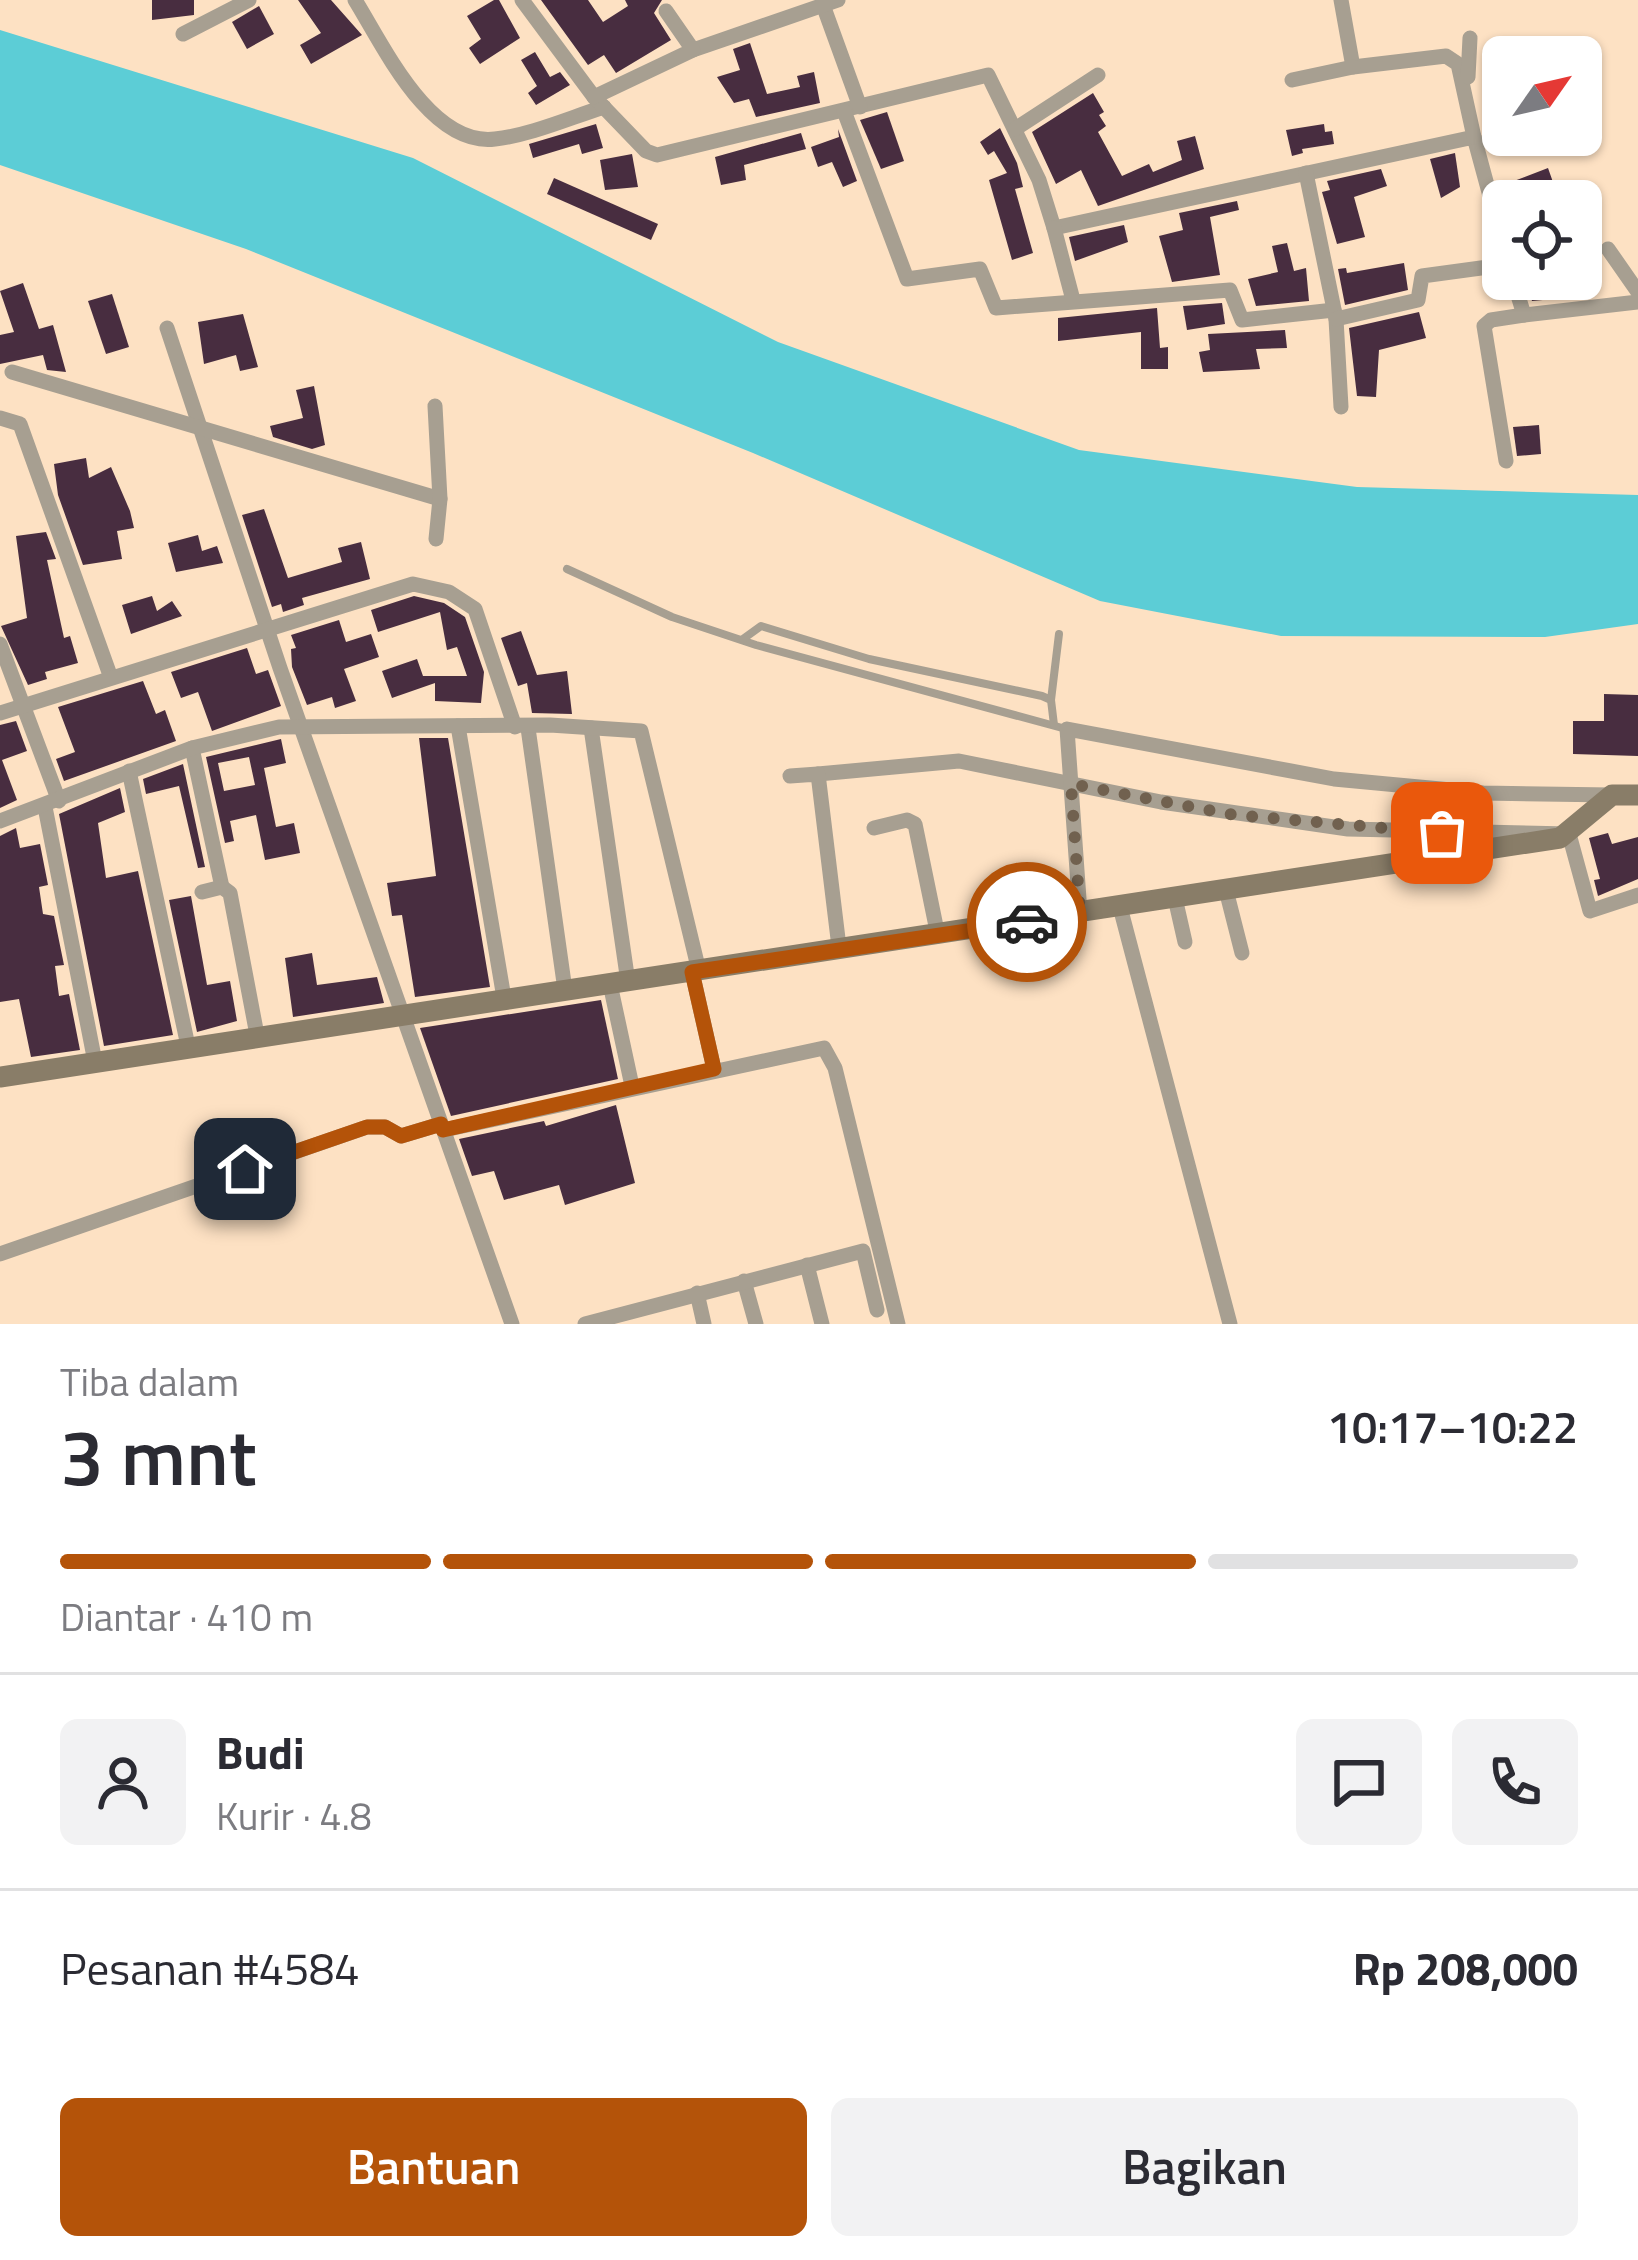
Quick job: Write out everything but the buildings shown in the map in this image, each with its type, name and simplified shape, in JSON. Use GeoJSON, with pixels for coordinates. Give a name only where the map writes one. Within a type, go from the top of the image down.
{"type":"FeatureCollection","features":[{"type":"Feature","properties":{"kind":"street"},"geometry":{"type":"LineString","coordinates":[[183,34],[249,0]]}},
{"type":"Feature","properties":{"kind":"street"},"geometry":{"type":"LineString","coordinates":[[355,0],[424,109],[474,139],[498,139],[599,102],[693,50],[831,3],[852,109],[908,279],[974,268],[985,275],[992,307],[1230,290],[1242,320],[1335,315],[1418,299],[1423,276],[1482,269]]}},
{"type":"Feature","properties":{"kind":"street"},"geometry":{"type":"LineString","coordinates":[[522,0],[599,102],[646,151],[657,155],[988,75],[1054,228],[1073,299]]}},
{"type":"Feature","properties":{"kind":"street"},"geometry":{"type":"LineString","coordinates":[[1341,0],[1353,67]]}},
{"type":"Feature","properties":{"kind":"street"},"geometry":{"type":"LineString","coordinates":[[666,11],[693,50]]}},
{"type":"Feature","properties":{"kind":"street"},"geometry":{"type":"LineString","coordinates":[[1470,38],[1468,93],[1474,137]]}},
{"type":"Feature","properties":{"kind":"street"},"geometry":{"type":"LineString","coordinates":[[1292,80],[1353,67],[1450,57],[1462,71],[1486,180]]}},
{"type":"Feature","properties":{"kind":"street"},"geometry":{"type":"LineString","coordinates":[[1015,129],[1098,75]]}},
{"type":"Feature","properties":{"kind":"street"},"geometry":{"type":"LineString","coordinates":[[1054,228],[1474,137]]}},
{"type":"Feature","properties":{"kind":"street"},"geometry":{"type":"LineString","coordinates":[[1306,173],[1335,315],[1341,407]]}},
{"type":"Feature","properties":{"kind":"street"},"geometry":{"type":"LineString","coordinates":[[1608,249],[1638,292]]}},
{"type":"Feature","properties":{"kind":"street"},"geometry":{"type":"LineString","coordinates":[[1520,300],[1525,315]]}},
{"type":"Feature","properties":{"kind":"street"},"geometry":{"type":"LineString","coordinates":[[1506,461],[1484,326],[1491,320],[1638,302]]}},
{"type":"Feature","properties":{"kind":"street"},"geometry":{"type":"LineString","coordinates":[[167,328],[266,626],[512,1324]]}},
{"type":"Feature","properties":{"kind":"street"},"geometry":{"type":"LineString","coordinates":[[13,372],[440,500]]}},
{"type":"Feature","properties":{"kind":"street"},"geometry":{"type":"LineString","coordinates":[[435,406],[440,500],[436,539]]}},
{"type":"Feature","properties":{"kind":"street"},"geometry":{"type":"LineString","coordinates":[[0,418],[20,424],[110,675]]}},
{"type":"Feature","properties":{"kind":"street"},"geometry":{"type":"LineString","coordinates":[[0,713],[409,584],[449,592],[475,609],[522,728],[565,990]]}},
{"type":"Feature","properties":{"kind":"street"},"geometry":{"type":"LineString","coordinates":[[0,644],[52,804],[95,1062]]}},
{"type":"Feature","properties":{"kind":"street"},"geometry":{"type":"LineString","coordinates":[[0,821],[193,748],[302,726],[641,731],[714,1069]]}},
{"type":"Feature","properties":{"kind":"street"},"geometry":{"type":"LineString","coordinates":[[458,726],[504,998]]}},
{"type":"Feature","properties":{"kind":"street"},"geometry":{"type":"LineString","coordinates":[[1080,913],[1071,784],[1061,727],[1334,779],[1483,793],[1630,794]]}},
{"type":"Feature","properties":{"kind":"street"},"geometry":{"type":"LineString","coordinates":[[592,728],[632,1086]]}},
{"type":"Feature","properties":{"kind":"street"},"geometry":{"type":"LineString","coordinates":[[193,748],[222,887],[230,893],[257,1035]]}},
{"type":"Feature","properties":{"kind":"street"},"geometry":{"type":"LineString","coordinates":[[790,776],[950,760],[1217,812],[1348,829],[1580,824]]}},
{"type":"Feature","properties":{"kind":"street"},"geometry":{"type":"LineString","coordinates":[[129,771],[188,1046]]}},
{"type":"Feature","properties":{"kind":"street"},"geometry":{"type":"LineString","coordinates":[[818,774],[838,947]]}},
{"type":"Feature","properties":{"kind":"street"},"geometry":{"type":"LineString","coordinates":[[0,1077],[1226,890],[1580,824],[1630,794]]}},
{"type":"Feature","properties":{"kind":"street"},"geometry":{"type":"LineString","coordinates":[[874,828],[907,820],[915,824],[938,936]]}},
{"type":"Feature","properties":{"kind":"street"},"geometry":{"type":"LineString","coordinates":[[1580,824],[1590,911],[1638,896]]}},
{"type":"Feature","properties":{"kind":"street"},"geometry":{"type":"LineString","coordinates":[[202,892],[222,887]]}},
{"type":"Feature","properties":{"kind":"street"},"geometry":{"type":"LineString","coordinates":[[1226,890],[1242,953]]}},
{"type":"Feature","properties":{"kind":"street"},"geometry":{"type":"LineString","coordinates":[[1175,898],[1185,942]]}},
{"type":"Feature","properties":{"kind":"street"},"geometry":{"type":"LineString","coordinates":[[1120,907],[1230,1324]]}},
{"type":"Feature","properties":{"kind":"street"},"geometry":{"type":"LineString","coordinates":[[0,1254],[367,1127],[385,1127],[401,1136],[816,1048],[832,1055],[898,1324]]}},
{"type":"Feature","properties":{"kind":"street"},"geometry":{"type":"LineString","coordinates":[[584,1324],[639,1316],[697,1293],[863,1251],[878,1310]]}},
{"type":"Feature","properties":{"kind":"street"},"geometry":{"type":"LineString","coordinates":[[807,1265],[822,1324]]}},
{"type":"Feature","properties":{"kind":"street"},"geometry":{"type":"LineString","coordinates":[[744,1281],[756,1324]]}},
{"type":"Feature","properties":{"kind":"street"},"geometry":{"type":"LineString","coordinates":[[697,1293],[704,1324]]}},
{"type":"Feature","properties":{"kind":"lane"},"geometry":{"type":"LineString","coordinates":[[567,569],[672,616],[826,667],[1061,727]]}},
{"type":"Feature","properties":{"kind":"lane"},"geometry":{"type":"LineString","coordinates":[[742,639],[761,626],[869,659],[1052,700]]}},
{"type":"Feature","properties":{"kind":"lane"},"geometry":{"type":"LineString","coordinates":[[1059,634],[1052,700],[1061,727]]}},
{"type":"Feature","properties":{"kind":"water"},"geometry":{"type":"Polygon","coordinates":[[[0,30],[413,158],[778,342],[1079,450],[1357,487],[1638,495],[1638,624],[1545,637],[1281,636],[1100,601],[753,453],[246,249],[0,165],[0,30]]]}},
{"type":"Feature","properties":{"kind":"way so far"},"geometry":{"type":"LineString","coordinates":[[1027,922],[1080,913],[1071,784],[1235,815],[1348,829],[1442,833]]}},
{"type":"Feature","properties":{"kind":"route"},"geometry":{"type":"LineString","coordinates":[[245,1169],[367,1127],[385,1127],[401,1136],[441,1124],[443,1130],[714,1069],[692,972],[1027,922]]}}]}
